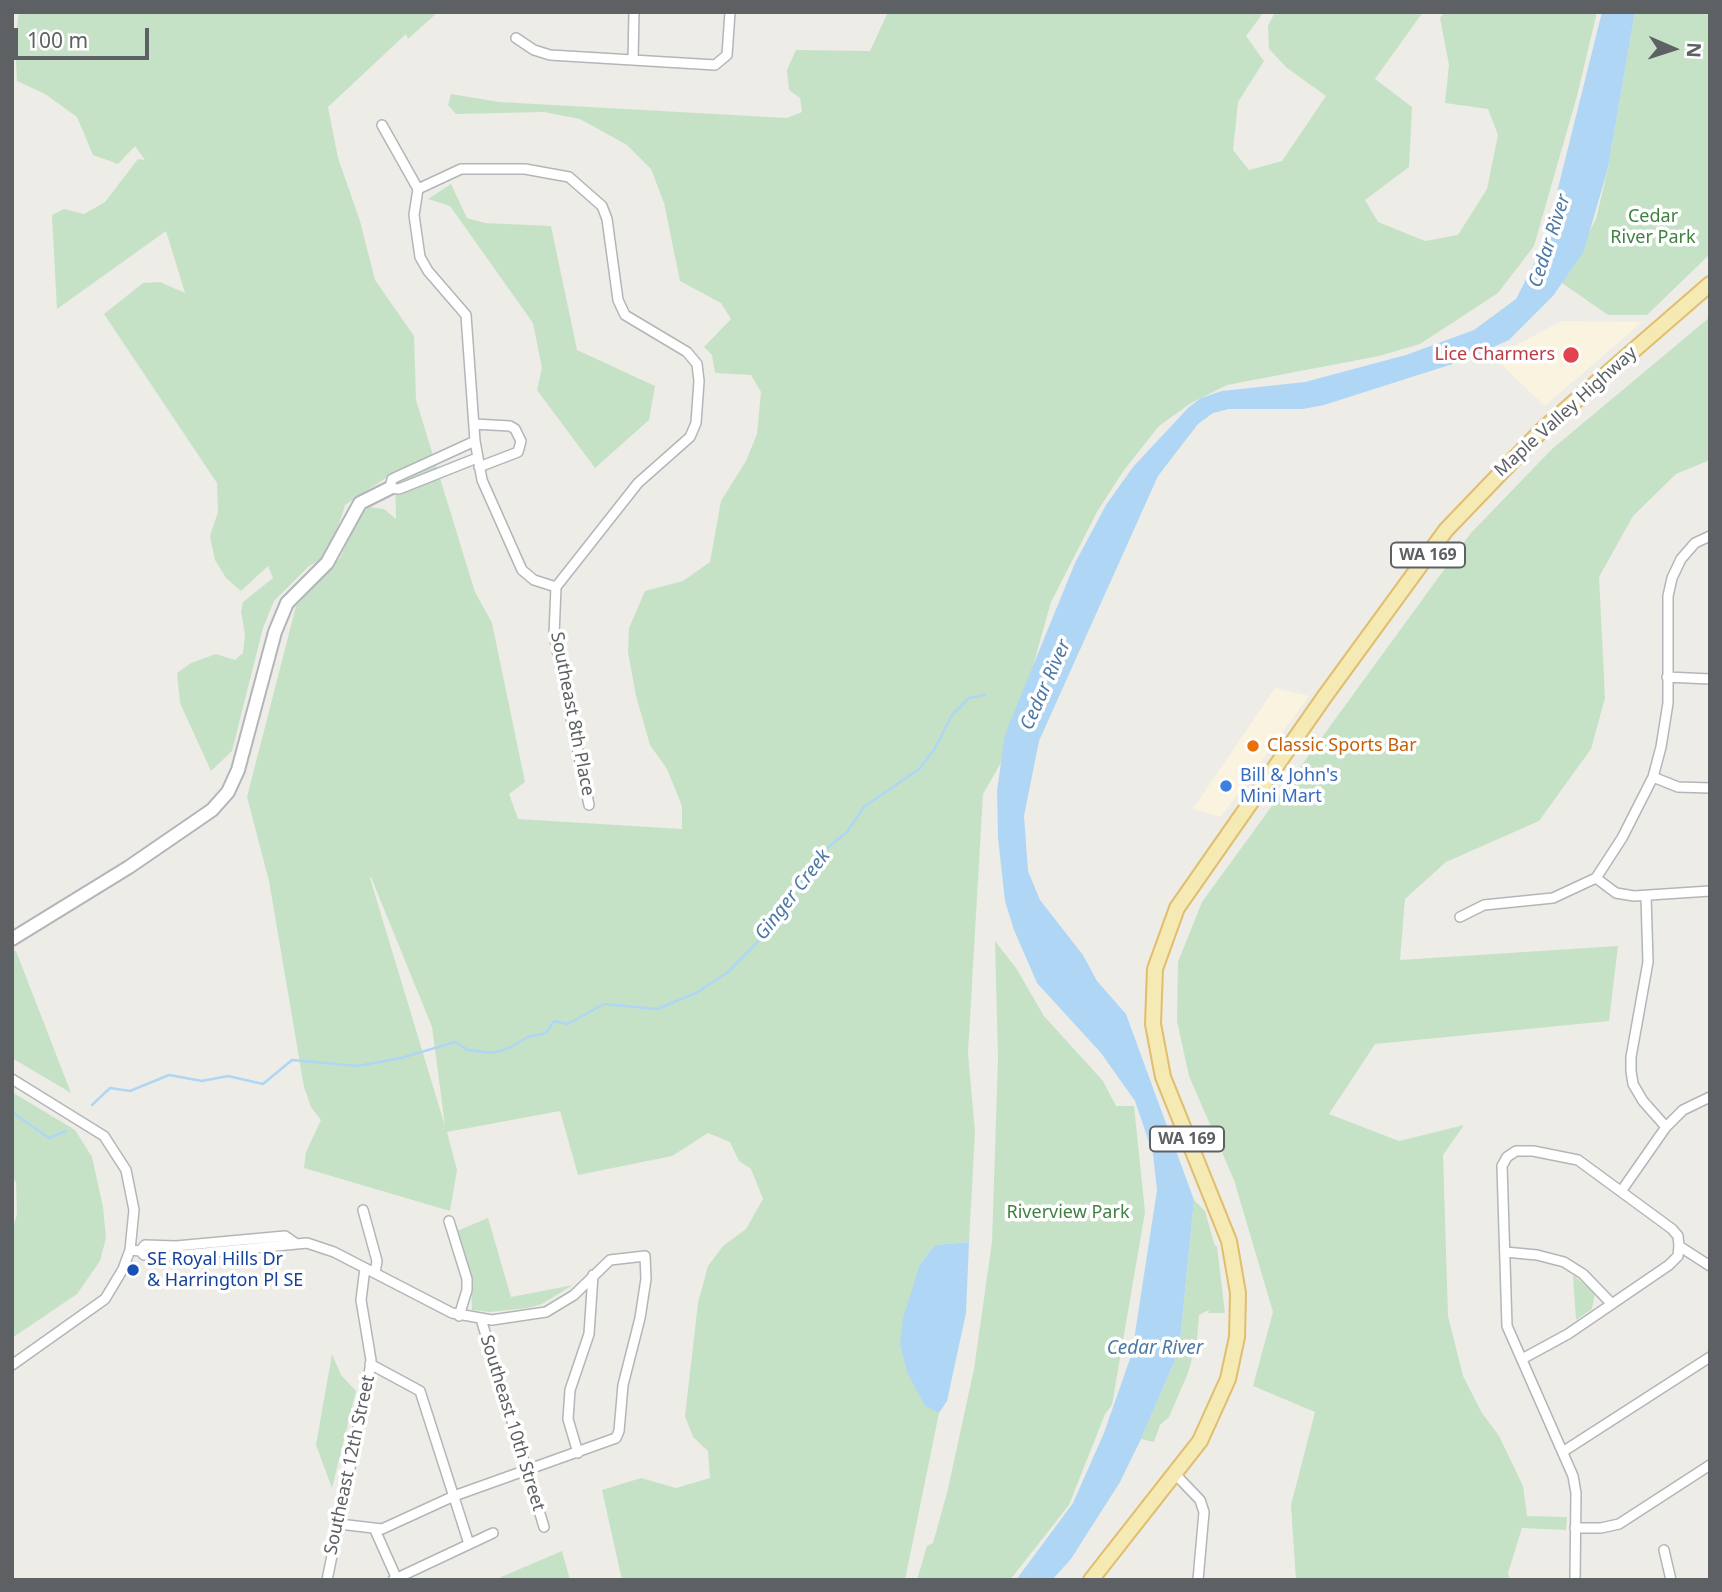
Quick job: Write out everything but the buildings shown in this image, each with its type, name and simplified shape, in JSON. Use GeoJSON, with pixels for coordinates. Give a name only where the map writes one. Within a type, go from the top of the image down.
{"type":"FeatureCollection","features":[{"type":"Feature","properties":{"kind":"main road","name":"Maple Valley Highway"},"geometry":{"type":"LineString","coordinates":[[1091,1580],[1200,1441],[1217,1409],[1234,1358],[1239,1316],[1236,1274],[1229,1241],[1174,1108],[1158,1057],[1153,1024],[1155,969],[1169,925],[1186,891],[1446,530],[1542,430],[1710,285]]}},
{"type":"Feature","properties":{"kind":"street"},"geometry":{"type":"LineString","coordinates":[[632,60],[634,12]]}},
{"type":"Feature","properties":{"kind":"street"},"geometry":{"type":"LineString","coordinates":[[516,38],[534,50],[550,55],[706,66],[722,60],[729,47],[730,12]]}},
{"type":"Feature","properties":{"kind":"street"},"geometry":{"type":"LineString","coordinates":[[382,125],[418,188],[414,215],[420,257],[428,271],[466,315],[478,462],[522,570],[534,580],[556,587],[638,483],[690,437],[696,423],[699,381],[697,364],[687,352],[625,315],[618,300],[607,219],[602,206],[569,177],[525,169],[461,169],[418,188]]}},
{"type":"Feature","properties":{"kind":"street"},"geometry":{"type":"LineString","coordinates":[[12,939],[150,853],[212,810],[228,792],[238,771],[275,632],[286,603],[327,563],[360,503],[390,488],[399,489],[478,462],[518,452],[521,441],[515,429],[510,426],[474,424]]}},
{"type":"Feature","properties":{"kind":"street"},"geometry":{"type":"LineString","coordinates":[[390,488],[392,479],[475,441]]}},
{"type":"Feature","properties":{"kind":"street"},"geometry":{"type":"LineString","coordinates":[[1460,918],[1484,905],[1553,898],[1596,878],[1622,838],[1653,777],[1666,724],[1668,596],[1681,559],[1695,542],[1710,536]]}},
{"type":"Feature","properties":{"kind":"street","name":"Southeast 8th Place"},"geometry":{"type":"LineString","coordinates":[[556,587],[554,635],[589,805]]}},
{"type":"Feature","properties":{"kind":"street"},"geometry":{"type":"LineString","coordinates":[[1667,677],[1710,679]]}},
{"type":"Feature","properties":{"kind":"street"},"geometry":{"type":"LineString","coordinates":[[1653,777],[1678,787],[1710,788]]}},
{"type":"Feature","properties":{"kind":"street"},"geometry":{"type":"LineString","coordinates":[[1596,878],[1616,893],[1646,896],[1710,891]]}},
{"type":"Feature","properties":{"kind":"street"},"geometry":{"type":"LineString","coordinates":[[1646,896],[1649,948],[1630,1056],[1631,1071],[1633,1084],[1643,1101],[1666,1127]]}},
{"type":"Feature","properties":{"kind":"street"},"geometry":{"type":"LineString","coordinates":[[12,1079],[86,1122],[104,1136],[116,1152],[131,1189],[134,1210],[130,1250],[123,1269],[105,1299],[12,1365]]}},
{"type":"Feature","properties":{"kind":"street"},"geometry":{"type":"LineString","coordinates":[[1622,1190],[1666,1127],[1683,1110],[1710,1097]]}},
{"type":"Feature","properties":{"kind":"street"},"geometry":{"type":"LineString","coordinates":[[1522,1359],[1568,1334],[1669,1265],[1678,1256],[1678,1236],[1672,1229],[1578,1160],[1563,1155],[1516,1152],[1507,1157],[1502,1166],[1501,1180],[1507,1326],[1522,1359],[1564,1451],[1576,1493],[1575,1580]]}},
{"type":"Feature","properties":{"kind":"street","name":"Southeast 12th Street"},"geometry":{"type":"LineString","coordinates":[[327,1580],[370,1364],[361,1300],[370,1270],[377,1261],[363,1210]]}},
{"type":"Feature","properties":{"kind":"street"},"geometry":{"type":"LineString","coordinates":[[449,1221],[467,1279],[467,1290],[459,1316]]}},
{"type":"Feature","properties":{"kind":"street"},"geometry":{"type":"LineString","coordinates":[[130,1250],[140,1251],[145,1245],[176,1246],[285,1236],[295,1243],[320,1246],[459,1316],[509,1320],[546,1312],[574,1296],[610,1260],[645,1256],[646,1279],[640,1318],[622,1385],[619,1431],[610,1441],[454,1496],[375,1530],[339,1524]]}},
{"type":"Feature","properties":{"kind":"street"},"geometry":{"type":"LineString","coordinates":[[1679,1246],[1710,1266]]}},
{"type":"Feature","properties":{"kind":"street"},"geometry":{"type":"LineString","coordinates":[[1505,1252],[1538,1255],[1564,1262],[1583,1274],[1611,1303]]}},
{"type":"Feature","properties":{"kind":"street"},"geometry":{"type":"LineString","coordinates":[[578,1453],[568,1419],[576,1367],[592,1315],[593,1275]]}},
{"type":"Feature","properties":{"kind":"street","name":"Southeast 10th Street"},"geometry":{"type":"LineString","coordinates":[[481,1319],[544,1527]]}},
{"type":"Feature","properties":{"kind":"street"},"geometry":{"type":"LineString","coordinates":[[1564,1451],[1710,1357]]}},
{"type":"Feature","properties":{"kind":"street"},"geometry":{"type":"LineString","coordinates":[[370,1364],[420,1391],[469,1544]]}},
{"type":"Feature","properties":{"kind":"street"},"geometry":{"type":"LineString","coordinates":[[1575,1528],[1601,1528],[1619,1524],[1710,1465]]}},
{"type":"Feature","properties":{"kind":"street"},"geometry":{"type":"LineString","coordinates":[[1176,1475],[1200,1500],[1204,1512],[1198,1580]]}},
{"type":"Feature","properties":{"kind":"street"},"geometry":{"type":"LineString","coordinates":[[375,1530],[394,1578],[492,1533]]}},
{"type":"Feature","properties":{"kind":"street"},"geometry":{"type":"LineString","coordinates":[[1664,1549],[1671,1580]]}},
{"type":"Feature","properties":{"kind":"shaded area"},"geometry":{"type":"Polygon","coordinates":[[[1562,321],[1642,322],[1545,406],[1493,357],[1562,321]]]}},
{"type":"Feature","properties":{"kind":"shaded area"},"geometry":{"type":"Polygon","coordinates":[[[1275,688],[1309,696],[1221,817],[1193,809],[1275,688]]]}},
{"type":"Feature","properties":{"kind":"green space"},"geometry":{"type":"Polygon","coordinates":[[[19,12],[438,12],[408,39],[406,34],[328,107],[338,158],[360,221],[375,280],[414,336],[416,400],[475,592],[492,623],[525,782],[509,794],[518,819],[682,829],[682,806],[667,769],[650,745],[636,696],[628,652],[629,628],[645,591],[683,581],[710,562],[721,501],[746,461],[757,434],[761,392],[751,375],[715,373],[712,355],[704,347],[731,319],[721,303],[680,281],[664,203],[651,169],[627,145],[580,119],[544,112],[456,114],[448,105],[451,94],[499,102],[787,118],[802,112],[800,98],[789,90],[787,70],[796,50],[870,51],[888,12],[1264,12],[1246,36],[1264,61],[1238,102],[1233,150],[1249,170],[1282,161],[1326,96],[1287,68],[1269,49],[1268,26],[1275,12],[1423,12],[1375,79],[1412,107],[1409,167],[1365,200],[1378,222],[1425,241],[1458,235],[1487,189],[1498,135],[1488,109],[1445,103],[1449,65],[1440,18],[1444,12],[1597,12],[1577,96],[1534,246],[1498,293],[1420,344],[1379,356],[1227,385],[1191,403],[1159,426],[1124,470],[1097,512],[1051,602],[1010,747],[983,794],[968,1053],[975,1132],[969,1242],[935,1245],[920,1264],[924,1405],[939,1413],[905,1580],[622,1580],[602,1490],[641,1478],[676,1488],[710,1478],[708,1451],[693,1437],[685,1416],[698,1303],[708,1266],[723,1246],[746,1229],[763,1199],[751,1169],[739,1161],[730,1142],[708,1133],[672,1156],[578,1175],[560,1111],[447,1132],[457,1170],[450,1211],[304,1168],[306,1152],[321,1120],[311,1107],[304,1087],[269,881],[247,797],[296,606],[340,558],[357,519],[368,507],[384,509],[396,519],[395,472],[345,505],[334,540],[323,558],[308,567],[274,601],[263,628],[232,751],[211,771],[180,703],[177,673],[191,663],[216,654],[235,660],[243,653],[243,602],[273,578],[268,566],[241,591],[226,578],[215,560],[210,536],[218,512],[217,483],[104,314],[143,283],[160,282],[185,293],[166,231],[57,309],[52,215],[64,209],[84,214],[105,202],[138,159],[145,160],[135,146],[118,164],[93,155],[77,117],[45,94],[17,81],[15,44],[19,12]],[[371,877],[445,1126],[432,1027],[371,877]]]}},
{"type":"Feature","properties":{"kind":"green space","name":"Cedar River Park"},"geometry":{"type":"Polygon","coordinates":[[[1635,12],[1710,12],[1710,254],[1647,315],[1608,315],[1562,283],[1596,219],[1608,168],[1635,12]]]}},
{"type":"Feature","properties":{"kind":"green space"},"geometry":{"type":"Polygon","coordinates":[[[451,184],[467,218],[485,223],[551,226],[577,350],[655,386],[649,420],[595,468],[537,390],[542,368],[533,323],[450,206],[428,199],[451,184]]]}},
{"type":"Feature","properties":{"kind":"green space"},"geometry":{"type":"Polygon","coordinates":[[[1710,317],[1710,460],[1676,474],[1633,516],[1599,577],[1605,698],[1591,749],[1539,821],[1446,862],[1405,899],[1400,960],[1618,946],[1609,1021],[1375,1044],[1329,1114],[1399,1141],[1464,1125],[1443,1155],[1448,1316],[1463,1376],[1482,1413],[1499,1436],[1523,1486],[1527,1516],[1567,1517],[1566,1530],[1522,1528],[1508,1573],[1510,1580],[1296,1580],[1291,1505],[1315,1412],[1253,1386],[1273,1312],[1234,1180],[1189,1076],[1177,1021],[1178,962],[1202,902],[1470,534],[1552,449],[1710,317]]]}},
{"type":"Feature","properties":{"kind":"green space","name":"Riverview Park"},"geometry":{"type":"Polygon","coordinates":[[[995,941],[1016,968],[1044,1016],[1103,1081],[1116,1106],[1134,1106],[1145,1212],[1112,1405],[1105,1414],[1069,1505],[1010,1580],[917,1580],[927,1546],[933,1543],[947,1493],[974,1369],[992,1242],[998,1059],[995,941]]]}},
{"type":"Feature","properties":{"kind":"green space"},"geometry":{"type":"Polygon","coordinates":[[[16,950],[71,1093],[12,1058],[12,953],[16,950]]]}},
{"type":"Feature","properties":{"kind":"green space"},"geometry":{"type":"Polygon","coordinates":[[[12,1092],[75,1130],[92,1157],[103,1207],[106,1238],[100,1261],[77,1294],[12,1338],[12,1231],[17,1214],[16,1182],[12,1176],[12,1092]]]}},
{"type":"Feature","properties":{"kind":"green space"},"geometry":{"type":"Polygon","coordinates":[[[1194,1200],[1205,1211],[1217,1246],[1225,1313],[1208,1313],[1209,1310],[1199,1315],[1197,1341],[1188,1373],[1169,1417],[1160,1425],[1154,1442],[1141,1439],[1179,1351],[1194,1200]]]}},
{"type":"Feature","properties":{"kind":"green space"},"geometry":{"type":"Polygon","coordinates":[[[488,1218],[511,1297],[573,1285],[542,1304],[528,1308],[490,1312],[472,1310],[471,1277],[457,1231],[488,1218]]]}},
{"type":"Feature","properties":{"kind":"green space"},"geometry":{"type":"Polygon","coordinates":[[[1573,1275],[1595,1293],[1592,1309],[1576,1320],[1573,1275]]]}},
{"type":"Feature","properties":{"kind":"green space"},"geometry":{"type":"Polygon","coordinates":[[[332,1354],[341,1375],[356,1391],[332,1488],[316,1445],[332,1354]]]}},
{"type":"Feature","properties":{"kind":"green space"},"geometry":{"type":"Polygon","coordinates":[[[562,1551],[570,1580],[494,1580],[562,1551]]]}},
{"type":"Feature","properties":{"kind":"water","name":"Cedar River"},"geometry":{"type":"Polygon","coordinates":[[[1602,12],[1635,12],[1608,168],[1584,251],[1553,296],[1509,340],[1462,361],[1324,405],[1303,409],[1229,409],[1213,413],[1198,424],[1158,476],[1039,741],[1024,816],[1028,871],[1040,900],[1083,955],[1097,981],[1126,1014],[1194,1200],[1179,1351],[1141,1439],[1120,1482],[1071,1559],[1052,1580],[1016,1580],[1073,1503],[1104,1433],[1132,1353],[1157,1190],[1153,1154],[1135,1101],[1101,1053],[1037,983],[1014,930],[1005,901],[998,838],[997,791],[1005,734],[1075,563],[1106,505],[1133,467],[1189,407],[1201,398],[1222,391],[1305,382],[1406,355],[1474,330],[1516,299],[1544,244],[1602,12]]]}},
{"type":"Feature","properties":{"kind":"water"},"geometry":{"type":"Polygon","coordinates":[[[969,1242],[966,1313],[947,1401],[939,1413],[925,1406],[907,1372],[900,1344],[903,1318],[920,1264],[935,1245],[969,1242]]]}},
{"type":"Feature","properties":{"kind":"waterway","name":"Ginger Creek"},"geometry":{"type":"LineString","coordinates":[[92,1105],[110,1088],[130,1091],[169,1075],[202,1081],[228,1076],[263,1084],[292,1060],[358,1066],[401,1058],[455,1042],[468,1050],[493,1053],[509,1048],[528,1037],[546,1033],[554,1021],[568,1024],[604,1004],[657,1009],[696,993],[728,972],[777,922],[803,878],[825,850],[847,832],[864,807],[919,769],[934,750],[952,715],[969,698],[985,695]]}},
{"type":"Feature","properties":{"kind":"waterway","name":"Ginger Creek"},"geometry":{"type":"LineString","coordinates":[[12,1112],[49,1138],[66,1131]]}},
{"type":"Feature","properties":{"kind":"place","name":"Lice Charmers"},"geometry":{"type":"Point","coordinates":[1571,355]}},
{"type":"Feature","properties":{"kind":"place","name":"Classic Sports Bar"},"geometry":{"type":"Point","coordinates":[1253,746]}},
{"type":"Feature","properties":{"kind":"place","name":"Bill & John's Mini Mart"},"geometry":{"type":"Point","coordinates":[1226,786]}},
{"type":"Feature","properties":{"kind":"place","name":"SE Royal Hills Dr & Harrington Pl SE"},"geometry":{"type":"Point","coordinates":[133,1270]}}]}
